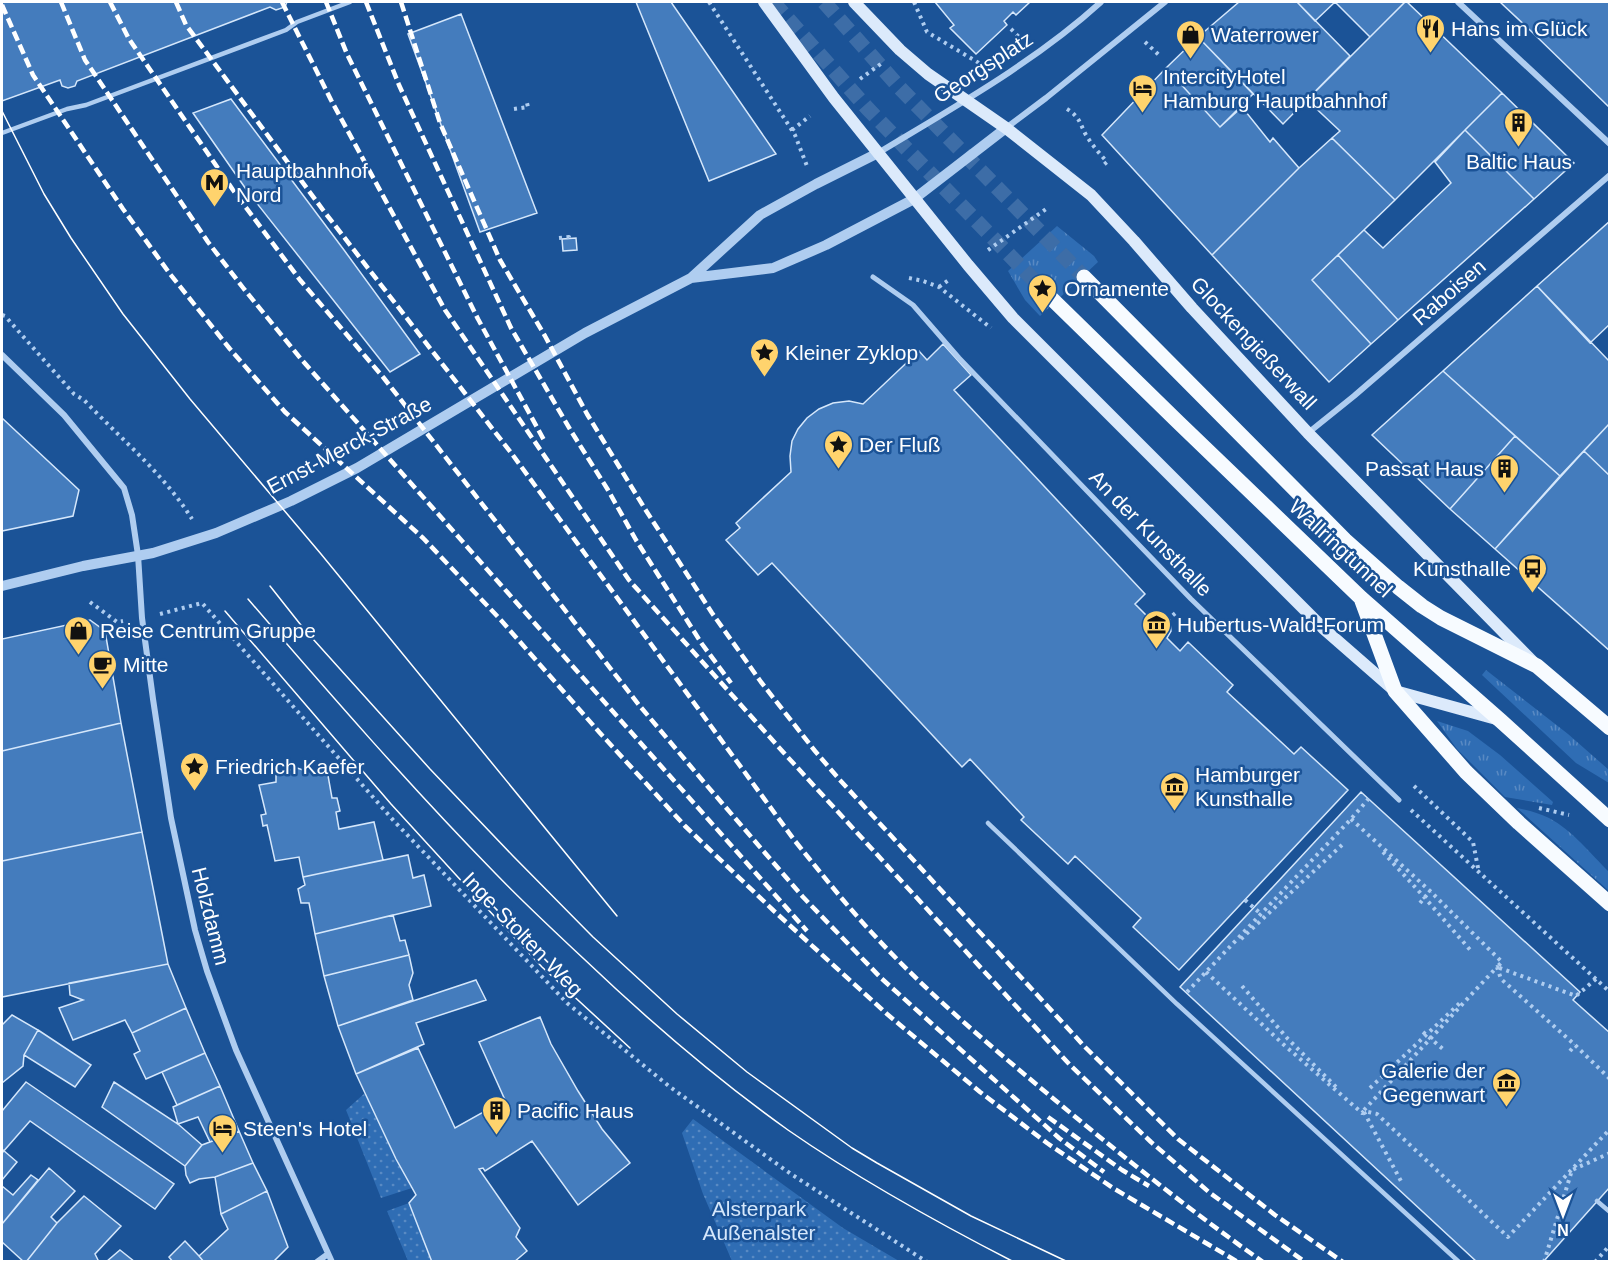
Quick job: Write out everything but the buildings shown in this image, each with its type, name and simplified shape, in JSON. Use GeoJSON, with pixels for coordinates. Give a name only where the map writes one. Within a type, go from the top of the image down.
{"type":"FeatureCollection","features":[{"type":"Feature","properties":{"kind":"main road"},"geometry":{"type":"LineString","coordinates":[[764,2],[834,98],[1013,318],[1324,629],[1395,692],[1466,772],[1610,904]]}},
{"type":"Feature","properties":{"kind":"main road","name":"Glockengießerwall"},"geometry":{"type":"LineString","coordinates":[[854,2],[900,50],[928,74],[1006,128],[1091,195],[1308,433],[1537,666],[1610,728]]}},
{"type":"Feature","properties":{"kind":"main road","name":"Wallringtunnel"},"geometry":{"type":"LineString","coordinates":[[1084,277],[1345,540],[1398,587],[1442,618],[1537,666]]}},
{"type":"Feature","properties":{"kind":"main road","name":"Wallringtunnel"},"geometry":{"type":"LineString","coordinates":[[1051,298],[1361,598],[1610,820]]}},
{"type":"Feature","properties":{"kind":"main road"},"geometry":{"type":"LineString","coordinates":[[1361,598],[1395,692]]}},
{"type":"Feature","properties":{"kind":"main road"},"geometry":{"type":"LineString","coordinates":[[1395,692],[1501,721]]}},
{"type":"Feature","properties":{"kind":"street","name":"Georgsplatz"},"geometry":{"type":"LineString","coordinates":[[878,153],[1033,56],[1101,2]]}},
{"type":"Feature","properties":{"kind":"street"},"geometry":{"type":"LineString","coordinates":[[1006,128],[1165,2]]}},
{"type":"Feature","properties":{"kind":"street"},"geometry":{"type":"LineString","coordinates":[[1458,2],[1610,144]]}},
{"type":"Feature","properties":{"kind":"street","name":"Ernst-Merck-Straße"},"geometry":{"type":"LineString","coordinates":[[691,278],[773,268],[844,236],[914,199],[1006,128]]}},
{"type":"Feature","properties":{"kind":"street","name":"Ernst-Merck-Straße"},"geometry":{"type":"LineString","coordinates":[[2,586],[83,566],[153,553],[216,533],[291,501],[357,468],[585,333],[691,278],[760,215],[878,153]]}},
{"type":"Feature","properties":{"kind":"street","name":"Raboisen"},"geometry":{"type":"LineString","coordinates":[[1308,433],[1610,175]]}},
{"type":"Feature","properties":{"kind":"street","name":"An der Kunsthalle"},"geometry":{"type":"LineString","coordinates":[[873,277],[913,305],[959,357],[1191,599],[1399,800]]}},
{"type":"Feature","properties":{"kind":"street","name":"Holzdamm"},"geometry":{"type":"LineString","coordinates":[[2,355],[64,415],[124,488],[132,515],[138,555],[142,618],[171,818],[195,930],[207,971],[236,1050],[332,1262]]}},
{"type":"Feature","properties":{"kind":"street"},"geometry":{"type":"LineString","coordinates":[[317,1262],[328,1254]]}},
{"type":"Feature","properties":{"kind":"lane"},"geometry":{"type":"LineString","coordinates":[[2,133],[67,109],[86,105],[286,30],[297,21],[350,2]]}},
{"type":"Feature","properties":{"kind":"lane"},"geometry":{"type":"LineString","coordinates":[[988,823],[1177,1004],[1459,1262]]}},
{"type":"Feature","properties":{"kind":"lane"},"geometry":{"type":"LineString","coordinates":[[1597,1201],[1610,1212]]}},
{"type":"Feature","properties":{"kind":"path"},"geometry":{"type":"LineString","coordinates":[[709,2],[792,130],[807,167]]}},
{"type":"Feature","properties":{"kind":"path"},"geometry":{"type":"LineString","coordinates":[[914,2],[927,32],[984,66]]}},
{"type":"Feature","properties":{"kind":"path"},"geometry":{"type":"LineString","coordinates":[[1011,29],[1019,38]]}},
{"type":"Feature","properties":{"kind":"path"},"geometry":{"type":"LineString","coordinates":[[1145,42],[1160,55]]}},
{"type":"Feature","properties":{"kind":"path"},"geometry":{"type":"LineString","coordinates":[[1147,53],[1152,48]]}},
{"type":"Feature","properties":{"kind":"path"},"geometry":{"type":"LineString","coordinates":[[860,79],[883,63]]}},
{"type":"Feature","properties":{"kind":"path"},"geometry":{"type":"LineString","coordinates":[[514,109],[528,106],[527,104]]}},
{"type":"Feature","properties":{"kind":"path"},"geometry":{"type":"LineString","coordinates":[[1067,109],[1075,114],[1086,135],[1107,162],[1101,167]]}},
{"type":"Feature","properties":{"kind":"path"},"geometry":{"type":"LineString","coordinates":[[792,130],[810,116]]}},
{"type":"Feature","properties":{"kind":"path"},"geometry":{"type":"LineString","coordinates":[[988,250],[1046,208]]}},
{"type":"Feature","properties":{"kind":"path"},"geometry":{"type":"LineString","coordinates":[[559,238],[569,237],[569,239]]}},
{"type":"Feature","properties":{"kind":"path"},"geometry":{"type":"LineString","coordinates":[[873,277],[908,278],[939,287],[992,330]]}},
{"type":"Feature","properties":{"kind":"path"},"geometry":{"type":"LineString","coordinates":[[939,287],[951,279]]}},
{"type":"Feature","properties":{"kind":"path"},"geometry":{"type":"LineString","coordinates":[[2,315],[74,394],[84,400],[140,455],[179,498],[203,537]]}},
{"type":"Feature","properties":{"kind":"path"},"geometry":{"type":"LineString","coordinates":[[90,602],[117,622],[142,618]]}},
{"type":"Feature","properties":{"kind":"path","name":"Inge-Stolten-Weg"},"geometry":{"type":"LineString","coordinates":[[142,618],[202,603],[393,821],[567,1003],[670,1087],[791,1174],[927,1262]]}},
{"type":"Feature","properties":{"kind":"path"},"geometry":{"type":"LineString","coordinates":[[1177,1004],[1382,783]]}},
{"type":"Feature","properties":{"kind":"path"},"geometry":{"type":"LineString","coordinates":[[1494,798],[1571,815]]}},
{"type":"Feature","properties":{"kind":"path"},"geometry":{"type":"LineString","coordinates":[[1399,800],[1610,992]]}},
{"type":"Feature","properties":{"kind":"path"},"geometry":{"type":"LineString","coordinates":[[1351,819],[1430,891],[1502,962],[1425,1033],[1370,1088]]}},
{"type":"Feature","properties":{"kind":"path"},"geometry":{"type":"LineString","coordinates":[[1367,834],[1472,952]]}},
{"type":"Feature","properties":{"kind":"path"},"geometry":{"type":"LineString","coordinates":[[1216,962],[1285,902],[1343,844]]}},
{"type":"Feature","properties":{"kind":"path"},"geometry":{"type":"LineString","coordinates":[[1420,903],[1430,891]]}},
{"type":"Feature","properties":{"kind":"path"},"geometry":{"type":"LineString","coordinates":[[1279,896],[1285,902]]}},
{"type":"Feature","properties":{"kind":"path"},"geometry":{"type":"LineString","coordinates":[[1245,900],[1261,914]]}},
{"type":"Feature","properties":{"kind":"path"},"geometry":{"type":"LineString","coordinates":[[1497,967],[1576,996],[1596,979]]}},
{"type":"Feature","properties":{"kind":"path"},"geometry":{"type":"LineString","coordinates":[[1497,967],[1501,979],[1610,1079]]}},
{"type":"Feature","properties":{"kind":"path"},"geometry":{"type":"LineString","coordinates":[[1206,972],[1283,1044],[1363,1112],[1377,1113],[1508,1237],[1610,1129]]}},
{"type":"Feature","properties":{"kind":"path"},"geometry":{"type":"LineString","coordinates":[[1363,1112],[1486,978]]}},
{"type":"Feature","properties":{"kind":"path"},"geometry":{"type":"LineString","coordinates":[[1242,986],[1288,1039],[1363,1112],[1402,1183],[1398,1187]]}},
{"type":"Feature","properties":{"kind":"path"},"geometry":{"type":"LineString","coordinates":[[1425,1033],[1444,1050]]}},
{"type":"Feature","properties":{"kind":"path"},"geometry":{"type":"LineString","coordinates":[[1283,1044],[1293,1034]]}},
{"type":"Feature","properties":{"kind":"path"},"geometry":{"type":"LineString","coordinates":[[1570,1051],[1575,1046]]}},
{"type":"Feature","properties":{"kind":"path"},"geometry":{"type":"LineString","coordinates":[[1544,1262],[1572,1170],[1610,1153]]}},
{"type":"Feature","properties":{"kind":"path"},"geometry":{"type":"LineString","coordinates":[[1595,1262],[1610,1245]]}},
{"type":"Feature","properties":{"kind":"green space"},"geometry":{"type":"Polygon","coordinates":[[[1057,226],[1094,256],[1098,262],[1040,316],[1025,300],[1008,271],[1057,226]]]}},
{"type":"Feature","properties":{"kind":"green space"},"geometry":{"type":"Polygon","coordinates":[[[1486,670],[1568,734],[1609,770],[1609,783],[1576,763],[1482,675],[1486,670]]]}},
{"type":"Feature","properties":{"kind":"green space"},"geometry":{"type":"Polygon","coordinates":[[[1437,721],[1468,731],[1500,755],[1553,802],[1552,805],[1505,797],[1457,749],[1437,721]]]}},
{"type":"Feature","properties":{"kind":"green space"},"geometry":{"type":"Polygon","coordinates":[[[1517,808],[1549,818],[1573,836],[1609,872],[1609,891],[1517,808]]]}},
{"type":"Feature","properties":{"kind":"green space"},"geometry":{"type":"Polygon","coordinates":[[[365,1093],[412,1188],[381,1198],[346,1110],[365,1093]]]}},
{"type":"Feature","properties":{"kind":"green space","name":"Alsterpark Außenalster"},"geometry":{"type":"Polygon","coordinates":[[[693,1119],[843,1228],[899,1261],[732,1261],[703,1194],[682,1133],[693,1119]]]}},
{"type":"Feature","properties":{"kind":"green space"},"geometry":{"type":"Polygon","coordinates":[[[409,1203],[432,1261],[408,1261],[387,1211],[409,1203]]]}},
{"type":"Feature","properties":{"kind":"tunnel"},"geometry":{"type":"LineString","coordinates":[[773,2],[868,109],[1051,298]]}},
{"type":"Feature","properties":{"kind":"tunnel"},"geometry":{"type":"LineString","coordinates":[[824,2],[900,88],[1084,277]]}},
{"type":"Feature","properties":{"kind":"tram line"},"geometry":{"type":"LineString","coordinates":[[2,111],[44,194],[123,314],[190,399],[321,554],[617,916]]}},
{"type":"Feature","properties":{"kind":"tram line"},"geometry":{"type":"LineString","coordinates":[[270,586],[304,629],[430,769],[593,937],[677,1014],[747,1072],[852,1148],[971,1216],[1068,1262]]}},
{"type":"Feature","properties":{"kind":"tram line"},"geometry":{"type":"LineString","coordinates":[[248,599],[369,738],[463,840],[539,917],[657,1026],[734,1090],[815,1148],[899,1200],[1014,1262]]}},
{"type":"Feature","properties":{"kind":"tram line"},"geometry":{"type":"LineString","coordinates":[[225,611],[391,804],[467,887],[542,967],[630,1048]]}},
{"type":"Feature","properties":{"kind":"railway"},"geometry":{"type":"LineString","coordinates":[[61,2],[85,60],[208,242],[244,289],[301,359],[807,931]]}},
{"type":"Feature","properties":{"kind":"railway"},"geometry":{"type":"LineString","coordinates":[[110,2],[129,39],[233,190],[300,280],[383,377],[639,705],[703,781],[803,897],[881,978],[1059,1138],[1104,1172]]}},
{"type":"Feature","properties":{"kind":"railway"},"geometry":{"type":"LineString","coordinates":[[176,2],[186,25],[323,210],[512,454],[795,841],[854,912],[917,979],[1008,1061],[1157,1183],[1263,1262]]}},
{"type":"Feature","properties":{"kind":"railway"},"geometry":{"type":"LineString","coordinates":[[282,2],[331,100],[445,310],[629,580],[1070,1065],[1151,1142],[1210,1193],[1305,1262]]}},
{"type":"Feature","properties":{"kind":"railway"},"geometry":{"type":"LineString","coordinates":[[326,2],[347,54],[478,319],[545,442]]}},
{"type":"Feature","properties":{"kind":"railway"},"geometry":{"type":"LineString","coordinates":[[366,2],[399,85],[511,328],[636,540],[702,644],[731,683]]}},
{"type":"Feature","properties":{"kind":"railway"},"geometry":{"type":"LineString","coordinates":[[401,2],[440,123],[500,260],[587,414],[645,509],[712,613],[761,682],[839,779],[1085,1047],[1178,1139],[1275,1215],[1343,1262]]}},
{"type":"Feature","properties":{"kind":"railway"},"geometry":{"type":"LineString","coordinates":[[2,5],[33,75],[123,209],[170,274],[230,349],[285,412],[423,538],[499,618],[685,826],[887,1014],[980,1092],[1047,1143],[1113,1188],[1238,1262]]}},
{"type":"Feature","properties":{"kind":"railway"},"geometry":{"type":"LineString","coordinates":[[1048,1117],[1122,1170],[1149,1186]]}},
{"type":"Feature","properties":{"kind":"place","name":"Hans im Glück"},"geometry":{"type":"Point","coordinates":[1430,54]}},
{"type":"Feature","properties":{"kind":"place","name":"Waterrower"},"geometry":{"type":"Point","coordinates":[1190,60]}},
{"type":"Feature","properties":{"kind":"place","name":"IntercityHotel Hamburg Hauptbahnhof"},"geometry":{"type":"Point","coordinates":[1142,114]}},
{"type":"Feature","properties":{"kind":"place","name":"Baltic Haus"},"geometry":{"type":"Point","coordinates":[1519,148]}},
{"type":"Feature","properties":{"kind":"place","name":"Hauptbahnhof Nord"},"geometry":{"type":"Point","coordinates":[215,208]}},
{"type":"Feature","properties":{"kind":"place","name":"Ornamente"},"geometry":{"type":"Point","coordinates":[1043,314]}},
{"type":"Feature","properties":{"kind":"place","name":"Kleiner Zyklop"},"geometry":{"type":"Point","coordinates":[764,378]}},
{"type":"Feature","properties":{"kind":"place","name":"Der Fluß"},"geometry":{"type":"Point","coordinates":[838,470]}},
{"type":"Feature","properties":{"kind":"place","name":"Passat Haus"},"geometry":{"type":"Point","coordinates":[1505,494]}},
{"type":"Feature","properties":{"kind":"place","name":"Kunsthalle"},"geometry":{"type":"Point","coordinates":[1532,594]}},
{"type":"Feature","properties":{"kind":"place","name":"Hubertus-Wald-Forum"},"geometry":{"type":"Point","coordinates":[1156,650]}},
{"type":"Feature","properties":{"kind":"place","name":"Reise Centrum Gruppe"},"geometry":{"type":"Point","coordinates":[79,656]}},
{"type":"Feature","properties":{"kind":"place","name":"Mitte"},"geometry":{"type":"Point","coordinates":[102,690]}},
{"type":"Feature","properties":{"kind":"place","name":"Friedrich Kaefer"},"geometry":{"type":"Point","coordinates":[194,792]}},
{"type":"Feature","properties":{"kind":"place","name":"Hamburger Kunsthalle"},"geometry":{"type":"Point","coordinates":[1174,812]}},
{"type":"Feature","properties":{"kind":"place","name":"Galerie der Gegenwart"},"geometry":{"type":"Point","coordinates":[1506,1108]}},
{"type":"Feature","properties":{"kind":"place","name":"Pacific Haus"},"geometry":{"type":"Point","coordinates":[496,1136]}},
{"type":"Feature","properties":{"kind":"place","name":"Steen's Hotel"},"geometry":{"type":"Point","coordinates":[222,1154]}}]}
